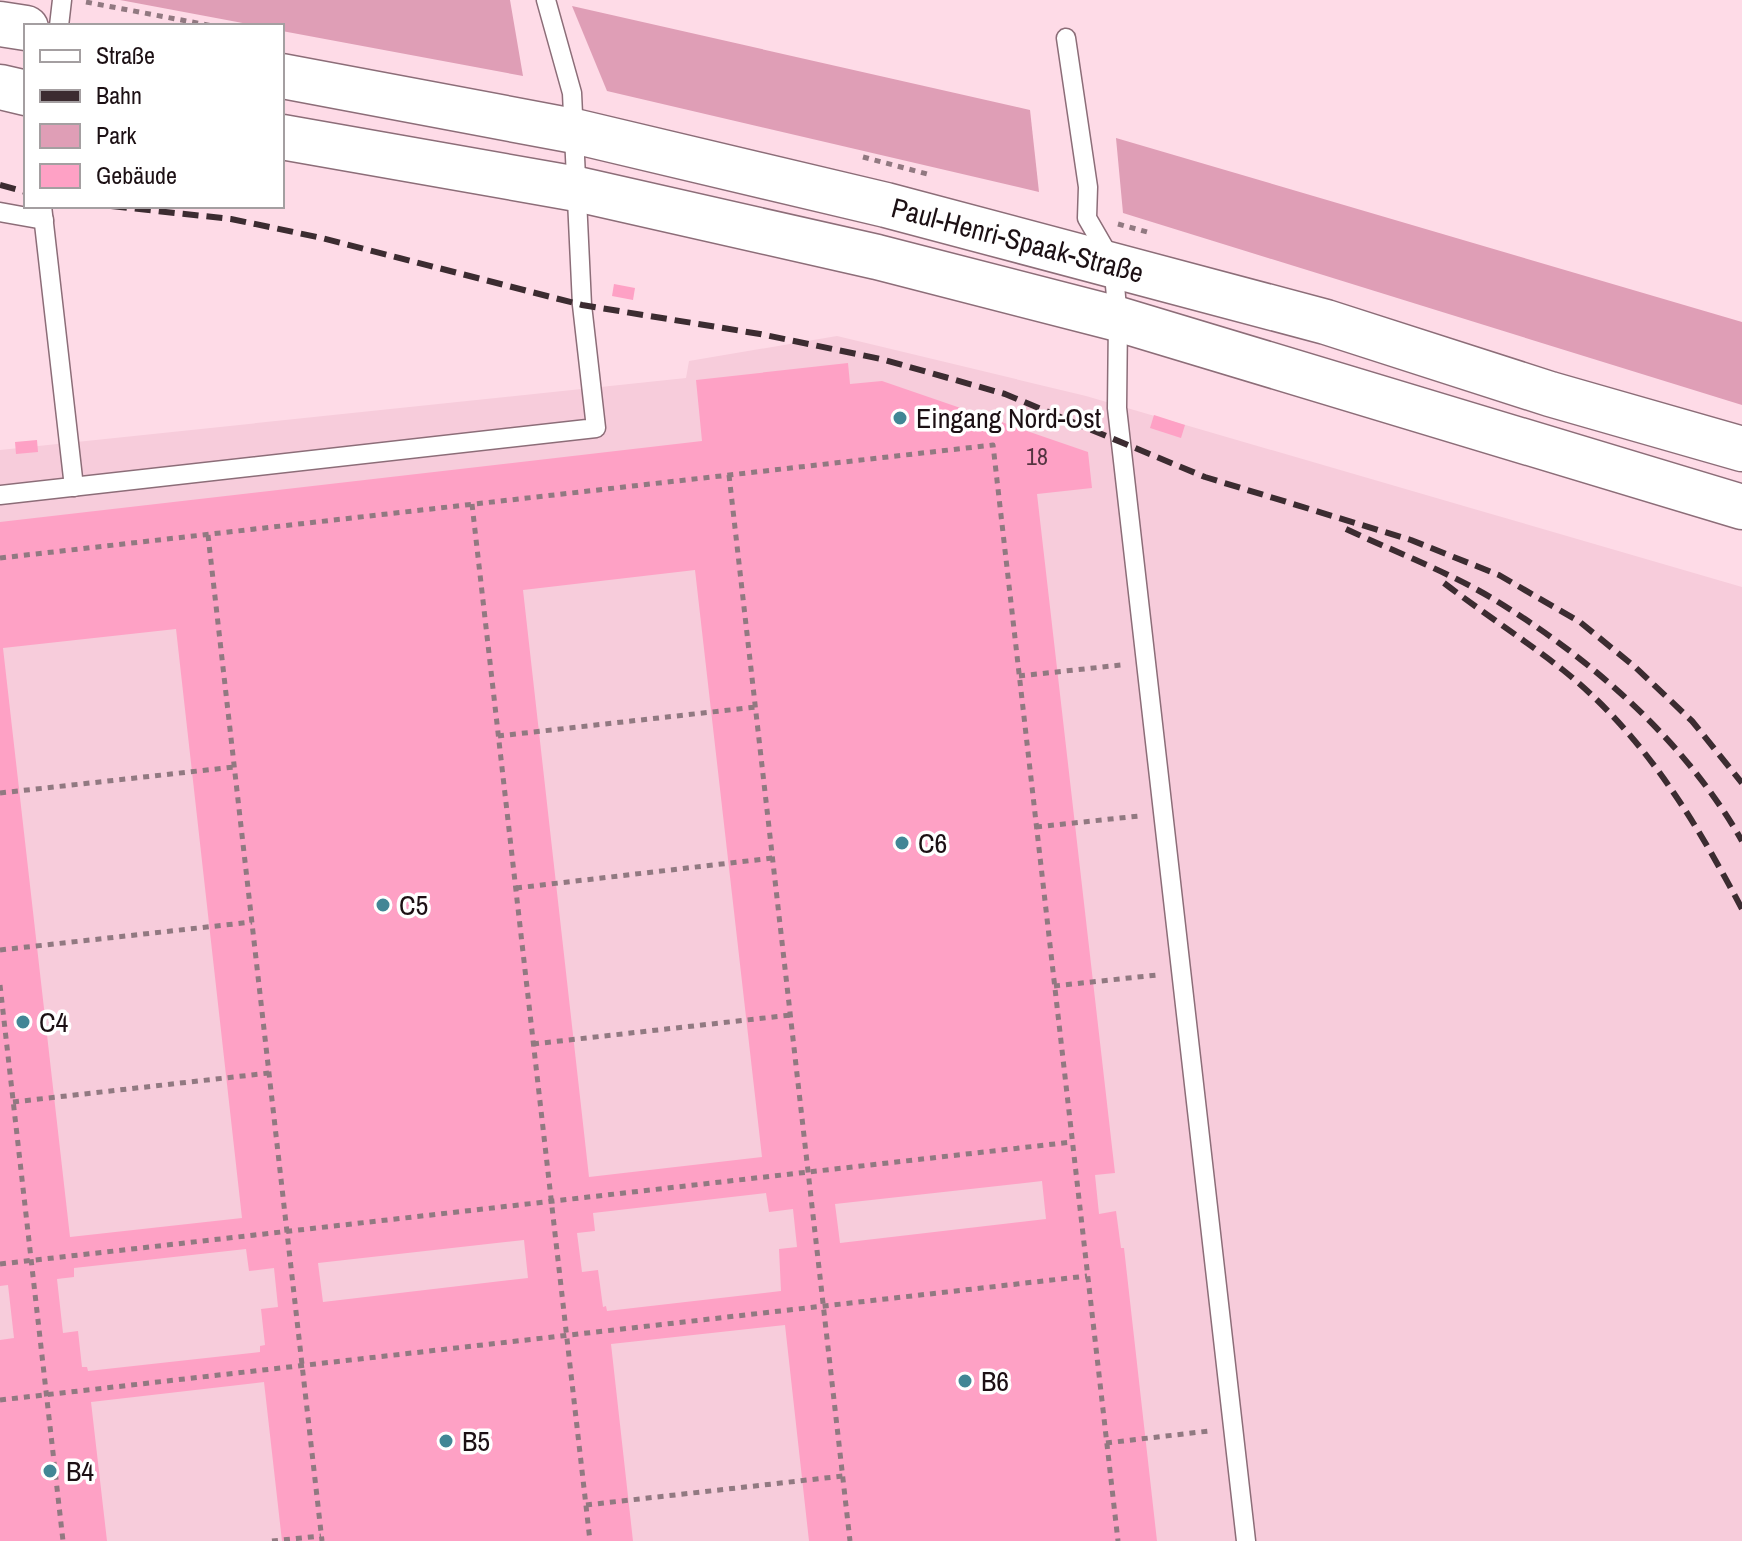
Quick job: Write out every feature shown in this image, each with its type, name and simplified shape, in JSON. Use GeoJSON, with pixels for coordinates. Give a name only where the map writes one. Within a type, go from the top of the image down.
{"type":"FeatureCollection","features":[{"type":"Feature","properties":{"kind":"main road"},"geometry":{"type":"LineString","coordinates":[[0,24],[24,28]]}},
{"type":"Feature","properties":{"kind":"main road","name":"Paul-Henri-Spaak-Straße"},"geometry":{"type":"LineString","coordinates":[[284,76],[574,131],[1113,263],[1326,322],[1550,394],[1742,449]]}},
{"type":"Feature","properties":{"kind":"main road"},"geometry":{"type":"LineString","coordinates":[[0,87],[24,93]]}},
{"type":"Feature","properties":{"kind":"main road","name":"Paul-Henri-Spaak-Straße"},"geometry":{"type":"LineString","coordinates":[[284,137],[577,189],[877,257],[1118,319],[1742,507]]}},
{"type":"Feature","properties":{"kind":"lane"},"geometry":{"type":"LineString","coordinates":[[59,24],[62,0]]}},
{"type":"Feature","properties":{"kind":"lane"},"geometry":{"type":"LineString","coordinates":[[0,495],[596,428],[582,305],[572,93],[546,0]]}},
{"type":"Feature","properties":{"kind":"lane"},"geometry":{"type":"LineString","coordinates":[[1066,38],[1088,187],[1087,218],[1113,263],[1118,319],[1117,408],[1246,1541]]}},
{"type":"Feature","properties":{"kind":"lane"},"geometry":{"type":"LineString","coordinates":[[0,212],[43,213],[74,487]]}},
{"type":"Feature","properties":{"kind":"path"},"geometry":{"type":"LineString","coordinates":[[73,0],[202,24]]}},
{"type":"Feature","properties":{"kind":"path"},"geometry":{"type":"LineString","coordinates":[[0,558],[993,445],[1118,1541]]}},
{"type":"Feature","properties":{"kind":"path"},"geometry":{"type":"LineString","coordinates":[[729,475],[850,1541]]}},
{"type":"Feature","properties":{"kind":"path"},"geometry":{"type":"LineString","coordinates":[[472,504],[590,1541]]}},
{"type":"Feature","properties":{"kind":"path"},"geometry":{"type":"LineString","coordinates":[[208,535],[322,1538],[272,1541]]}},
{"type":"Feature","properties":{"kind":"path"},"geometry":{"type":"LineString","coordinates":[[1019,676],[1146,662]]}},
{"type":"Feature","properties":{"kind":"path"},"geometry":{"type":"LineString","coordinates":[[498,736],[756,707]]}},
{"type":"Feature","properties":{"kind":"path"},"geometry":{"type":"LineString","coordinates":[[0,793],[234,767]]}},
{"type":"Feature","properties":{"kind":"path"},"geometry":{"type":"LineString","coordinates":[[1036,827],[1163,813]]}},
{"type":"Feature","properties":{"kind":"path"},"geometry":{"type":"LineString","coordinates":[[516,888],[773,858]]}},
{"type":"Feature","properties":{"kind":"path"},"geometry":{"type":"LineString","coordinates":[[0,950],[252,922]]}},
{"type":"Feature","properties":{"kind":"path"},"geometry":{"type":"LineString","coordinates":[[1054,986],[1181,972]]}},
{"type":"Feature","properties":{"kind":"path"},"geometry":{"type":"LineString","coordinates":[[0,985],[63,1541]]}},
{"type":"Feature","properties":{"kind":"path"},"geometry":{"type":"LineString","coordinates":[[533,1044],[791,1015]]}},
{"type":"Feature","properties":{"kind":"path"},"geometry":{"type":"LineString","coordinates":[[13,1102],[269,1073]]}},
{"type":"Feature","properties":{"kind":"path"},"geometry":{"type":"LineString","coordinates":[[0,1264],[1072,1142]]}},
{"type":"Feature","properties":{"kind":"path"},"geometry":{"type":"LineString","coordinates":[[0,1400],[1087,1276]]}},
{"type":"Feature","properties":{"kind":"path"},"geometry":{"type":"LineString","coordinates":[[1106,1443],[1233,1428]]}},
{"type":"Feature","properties":{"kind":"path"},"geometry":{"type":"LineString","coordinates":[[586,1505],[843,1476]]}},
{"type":"Feature","properties":{"kind":"shaded area"},"geometry":{"type":"Polygon","coordinates":[[[837,336],[1086,396],[1742,587],[1742,1541],[0,1541],[0,450],[686,378],[689,361],[837,336]]]}},
{"type":"Feature","properties":{"kind":"green space"},"geometry":{"type":"Polygon","coordinates":[[[120,0],[510,0],[523,76],[284,31],[284,24],[247,24],[120,0]]]}},
{"type":"Feature","properties":{"kind":"green space"},"geometry":{"type":"Polygon","coordinates":[[[572,6],[1030,110],[1039,192],[607,91],[572,6]]]}},
{"type":"Feature","properties":{"kind":"green space"},"geometry":{"type":"Polygon","coordinates":[[[1116,138],[1742,322],[1742,405],[1123,213],[1116,138]]]}},
{"type":"Feature","properties":{"kind":"building"},"geometry":{"type":"Polygon","coordinates":[[[614,284],[635,288],[633,300],[612,296],[614,284]]]}},
{"type":"Feature","properties":{"kind":"building"},"geometry":{"type":"Polygon","coordinates":[[[848,363],[850,384],[882,381],[1088,452],[1092,488],[1037,494],[1115,1173],[1095,1175],[1099,1214],[1116,1211],[1121,1248],[1124,1248],[1157,1541],[809,1541],[785,1325],[611,1344],[633,1541],[282,1541],[264,1382],[91,1402],[107,1541],[0,1541],[0,1340],[14,1338],[8,1285],[0,1286],[0,522],[702,441],[696,380],[848,363]],[[695,570],[523,590],[589,1177],[762,1157],[695,570]],[[176,629],[3,648],[70,1237],[242,1218],[176,629]],[[1042,1181],[835,1204],[840,1243],[1046,1219],[1042,1181]],[[766,1193],[593,1213],[595,1231],[577,1233],[582,1272],[598,1270],[603,1307],[606,1306],[607,1311],[781,1291],[779,1249],[797,1247],[793,1209],[769,1212],[766,1193]],[[524,1240],[318,1263],[323,1302],[528,1278],[524,1240]],[[246,1249],[74,1268],[74,1277],[57,1279],[63,1333],[78,1331],[82,1367],[87,1367],[88,1371],[260,1352],[260,1346],[265,1345],[261,1309],[278,1307],[274,1268],[249,1271],[246,1249]]]}},
{"type":"Feature","properties":{"kind":"building"},"geometry":{"type":"Polygon","coordinates":[[[1154,415],[1185,425],[1181,438],[1150,428],[1154,415]]]}},
{"type":"Feature","properties":{"kind":"building"},"geometry":{"type":"Polygon","coordinates":[[[37,440],[38,452],[16,454],[15,442],[37,440]]]}},
{"type":"Feature","properties":{"kind":"railway"},"geometry":{"type":"LineString","coordinates":[[0,185],[24,191]]}},
{"type":"Feature","properties":{"kind":"railway"},"geometry":{"type":"LineString","coordinates":[[129,208],[231,219],[322,238],[582,305],[760,334],[881,359],[1005,394],[1205,477],[1411,540],[1499,575],[1580,622],[1635,667],[1692,721],[1742,783]]}},
{"type":"Feature","properties":{"kind":"railway"},"geometry":{"type":"LineString","coordinates":[[1346,529],[1477,590],[1567,649],[1601,676],[1665,737],[1719,805],[1742,841]]}},
{"type":"Feature","properties":{"kind":"railway"},"geometry":{"type":"LineString","coordinates":[[1444,583],[1563,670],[1618,722],[1686,811],[1742,909]]}},
{"type":"Feature","properties":{"kind":"place","name":"Eingang Nord-Ost"},"geometry":{"type":"Point","coordinates":[900,418]}},
{"type":"Feature","properties":{"kind":"place","name":"C6"},"geometry":{"type":"Point","coordinates":[902,843]}},
{"type":"Feature","properties":{"kind":"place","name":"C5"},"geometry":{"type":"Point","coordinates":[383,905]}},
{"type":"Feature","properties":{"kind":"place","name":"C4"},"geometry":{"type":"Point","coordinates":[23,1022]}},
{"type":"Feature","properties":{"kind":"place","name":"B6"},"geometry":{"type":"Point","coordinates":[965,1381]}},
{"type":"Feature","properties":{"kind":"place","name":"B5"},"geometry":{"type":"Point","coordinates":[446,1441]}},
{"type":"Feature","properties":{"kind":"place","name":"B4"},"geometry":{"type":"Point","coordinates":[50,1471]}}]}
